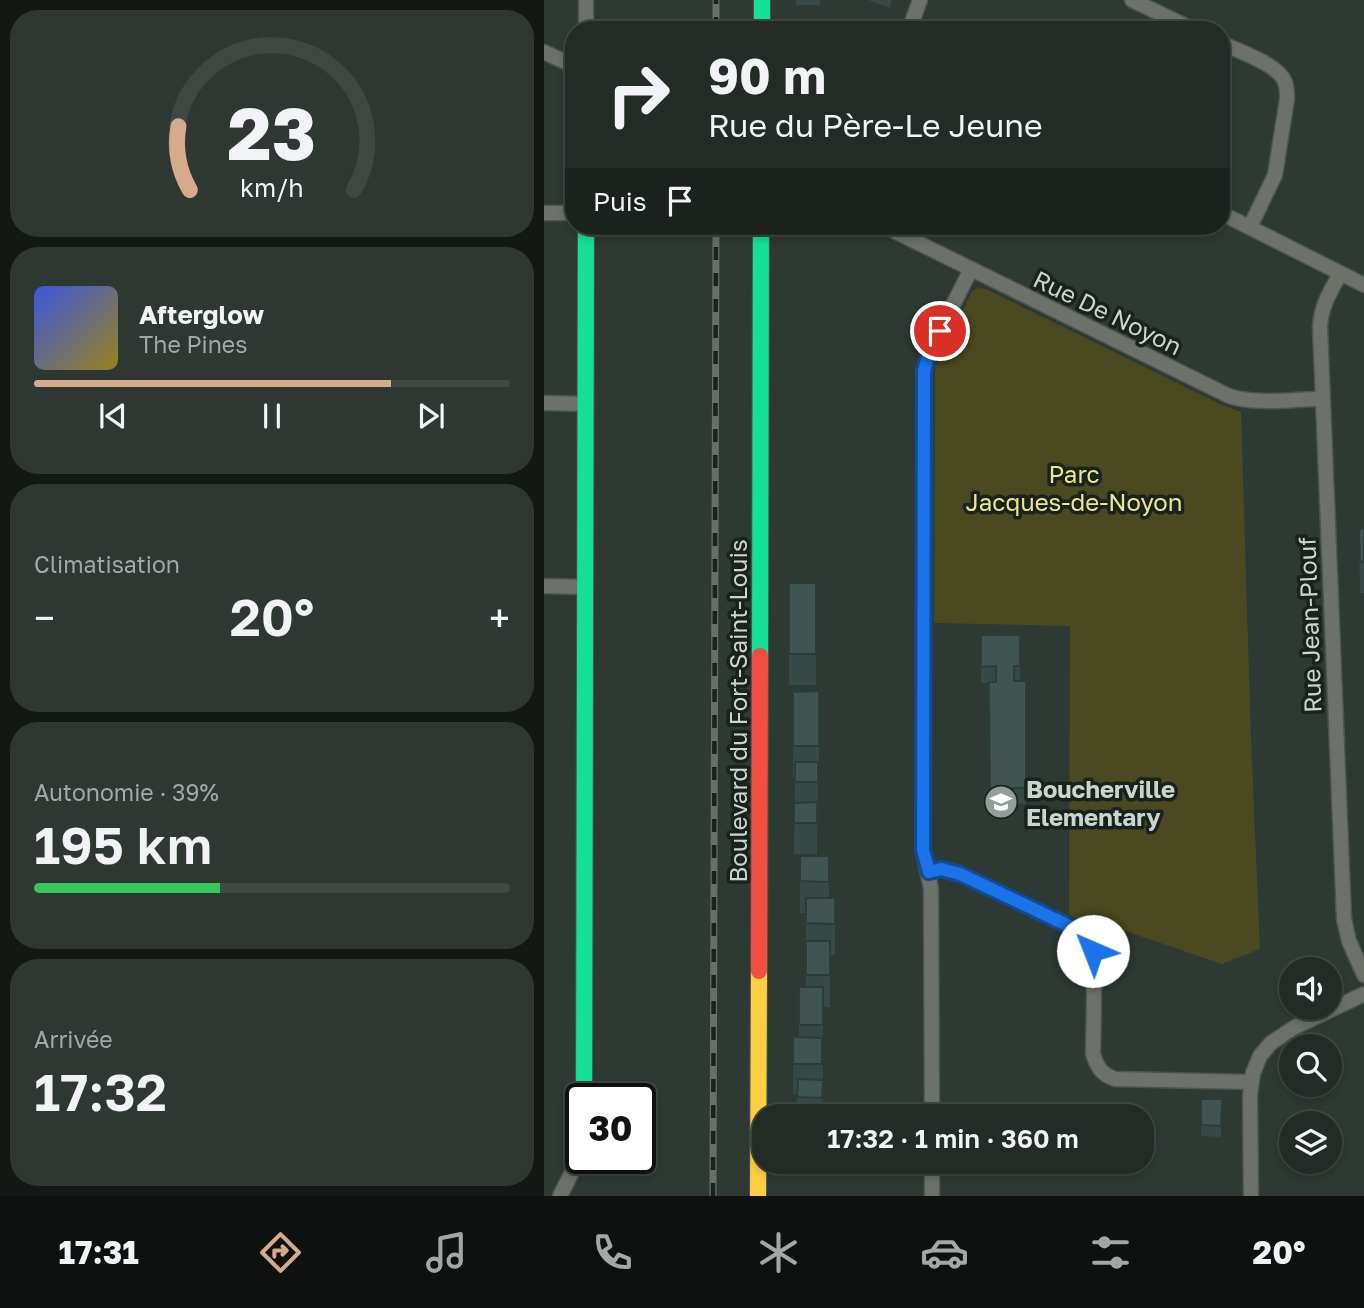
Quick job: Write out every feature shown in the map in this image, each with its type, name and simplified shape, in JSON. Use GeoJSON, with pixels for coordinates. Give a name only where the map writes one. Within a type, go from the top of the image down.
{"type":"FeatureCollection","features":[{"type":"Feature","properties":{"kind":"street"},"geometry":{"type":"LineString","coordinates":[[586,0],[586,21]]}},
{"type":"Feature","properties":{"kind":"street"},"geometry":{"type":"LineString","coordinates":[[762,0],[762,21]]}},
{"type":"Feature","properties":{"kind":"street"},"geometry":{"type":"LineString","coordinates":[[912,21],[920,0]]}},
{"type":"Feature","properties":{"kind":"street"},"geometry":{"type":"LineString","coordinates":[[1132,0],[1175,21]]}},
{"type":"Feature","properties":{"kind":"street"},"geometry":{"type":"LineString","coordinates":[[1230,47],[1280,73],[1287,89],[1275,175],[1250,227]]}},
{"type":"Feature","properties":{"kind":"street"},"geometry":{"type":"LineString","coordinates":[[544,52],[565,62]]}},
{"type":"Feature","properties":{"kind":"street"},"geometry":{"type":"LineString","coordinates":[[544,213],[565,213]]}},
{"type":"Feature","properties":{"kind":"street"},"geometry":{"type":"LineString","coordinates":[[1230,217],[1364,285]]}},
{"type":"Feature","properties":{"kind":"street"},"geometry":{"type":"LineString","coordinates":[[584,1083],[586,235]]}},
{"type":"Feature","properties":{"kind":"street","name":"Boulevard du Fort-Saint-Louis"},"geometry":{"type":"LineString","coordinates":[[758,1196],[761,235]]}},
{"type":"Feature","properties":{"kind":"street","name":"Rue De Noyon"},"geometry":{"type":"LineString","coordinates":[[902,235],[1239,400],[1322,398]]}},
{"type":"Feature","properties":{"kind":"street"},"geometry":{"type":"LineString","coordinates":[[932,1104],[932,897],[923,850],[924,371],[929,353],[971,270]]}},
{"type":"Feature","properties":{"kind":"street","name":"Rue Jean-Plouf"},"geometry":{"type":"LineString","coordinates":[[1340,274],[1320,313],[1322,398],[1344,919],[1349,941],[1364,975]]}},
{"type":"Feature","properties":{"kind":"street"},"geometry":{"type":"LineString","coordinates":[[544,403],[585,404]]}},
{"type":"Feature","properties":{"kind":"street"},"geometry":{"type":"LineString","coordinates":[[544,586],[585,587]]}},
{"type":"Feature","properties":{"kind":"street"},"geometry":{"type":"LineString","coordinates":[[929,872],[941,869],[960,874],[1067,925],[1090,943],[1093,951],[1093,1054],[1096,1064],[1106,1076],[1114,1079],[1252,1082]]}},
{"type":"Feature","properties":{"kind":"street"},"geometry":{"type":"LineString","coordinates":[[1251,1196],[1252,1082],[1260,1056],[1271,1044],[1295,1027],[1364,994]]}},
{"type":"Feature","properties":{"kind":"street"},"geometry":{"type":"LineString","coordinates":[[560,1196],[571,1174]]}},
{"type":"Feature","properties":{"kind":"street"},"geometry":{"type":"LineString","coordinates":[[932,1174],[932,1196]]}},
{"type":"Feature","properties":{"kind":"green space","name":"Parc Jacques-de-Noyon"},"geometry":{"type":"Polygon","coordinates":[[[978,288],[986,289],[1241,412],[1260,949],[1222,964],[1105,924],[1095,932],[1088,924],[1069,915],[1070,626],[934,623],[935,367],[972,291],[978,288]]]}},
{"type":"Feature","properties":{"kind":"building"},"geometry":{"type":"Polygon","coordinates":[[[1359,529],[1364,529],[1364,562],[1360,562],[1359,529]]]}},
{"type":"Feature","properties":{"kind":"building"},"geometry":{"type":"Polygon","coordinates":[[[789,583],[816,583],[816,654],[789,654],[789,583]]]}},
{"type":"Feature","properties":{"kind":"building"},"geometry":{"type":"Polygon","coordinates":[[[981,635],[1020,635],[1020,666],[1014,666],[1014,681],[1026,681],[1026,788],[990,788],[989,682],[996,682],[996,666],[981,667],[981,635]]]}},
{"type":"Feature","properties":{"kind":"building"},"geometry":{"type":"Polygon","coordinates":[[[819,691],[819,746],[793,746],[793,692],[819,691]]]}},
{"type":"Feature","properties":{"kind":"building"},"geometry":{"type":"Polygon","coordinates":[[[795,762],[818,762],[818,782],[795,782],[795,762]]]}},
{"type":"Feature","properties":{"kind":"building"},"geometry":{"type":"Polygon","coordinates":[[[817,802],[817,823],[794,823],[794,803],[817,802]]]}},
{"type":"Feature","properties":{"kind":"building"},"geometry":{"type":"Polygon","coordinates":[[[800,856],[829,856],[829,882],[800,881],[800,856]]]}},
{"type":"Feature","properties":{"kind":"building"},"geometry":{"type":"Polygon","coordinates":[[[806,898],[835,898],[835,924],[806,923],[806,898]]]}},
{"type":"Feature","properties":{"kind":"building"},"geometry":{"type":"Polygon","coordinates":[[[806,941],[830,941],[830,975],[806,975],[806,941]]]}},
{"type":"Feature","properties":{"kind":"building"},"geometry":{"type":"Polygon","coordinates":[[[799,987],[823,987],[823,1025],[799,1025],[799,987]]]}},
{"type":"Feature","properties":{"kind":"building"},"geometry":{"type":"Polygon","coordinates":[[[793,1037],[822,1038],[822,1064],[793,1064],[793,1037]]]}},
{"type":"Feature","properties":{"kind":"building"},"geometry":{"type":"Polygon","coordinates":[[[798,1079],[823,1080],[822,1098],[797,1097],[798,1079]]]}},
{"type":"Feature","properties":{"kind":"building"},"geometry":{"type":"Polygon","coordinates":[[[1201,1099],[1222,1099],[1221,1126],[1201,1125],[1201,1099]]]}},
{"type":"Feature","properties":{"kind":"railway"},"geometry":{"type":"LineString","coordinates":[[716,0],[716,21]]}},
{"type":"Feature","properties":{"kind":"railway"},"geometry":{"type":"LineString","coordinates":[[713,1196],[716,235]]}},
{"type":"Feature","properties":{"kind":"traffic: fast"},"geometry":{"type":"LineString","coordinates":[[762,0],[762,21]]}},
{"type":"Feature","properties":{"kind":"traffic: fast"},"geometry":{"type":"LineString","coordinates":[[584,1083],[586,235]]}},
{"type":"Feature","properties":{"kind":"traffic: fast"},"geometry":{"type":"LineString","coordinates":[[760,656],[761,235]]}},
{"type":"Feature","properties":{"kind":"traffic: slow"},"geometry":{"type":"LineString","coordinates":[[758,1196],[759,971]]}},
{"type":"Feature","properties":{"kind":"traffic: jam"},"geometry":{"type":"LineString","coordinates":[[759,971],[760,656]]}},
{"type":"Feature","properties":{"kind":"place","name":"Boucherville Elementary"},"geometry":{"type":"Point","coordinates":[1001,802]}},
{"type":"Feature","properties":{"kind":"route"},"geometry":{"type":"LineString","coordinates":[[940,331],[924,371],[923,850],[929,872],[941,869],[960,874],[1067,925],[1090,943],[1093,951]]}}]}
